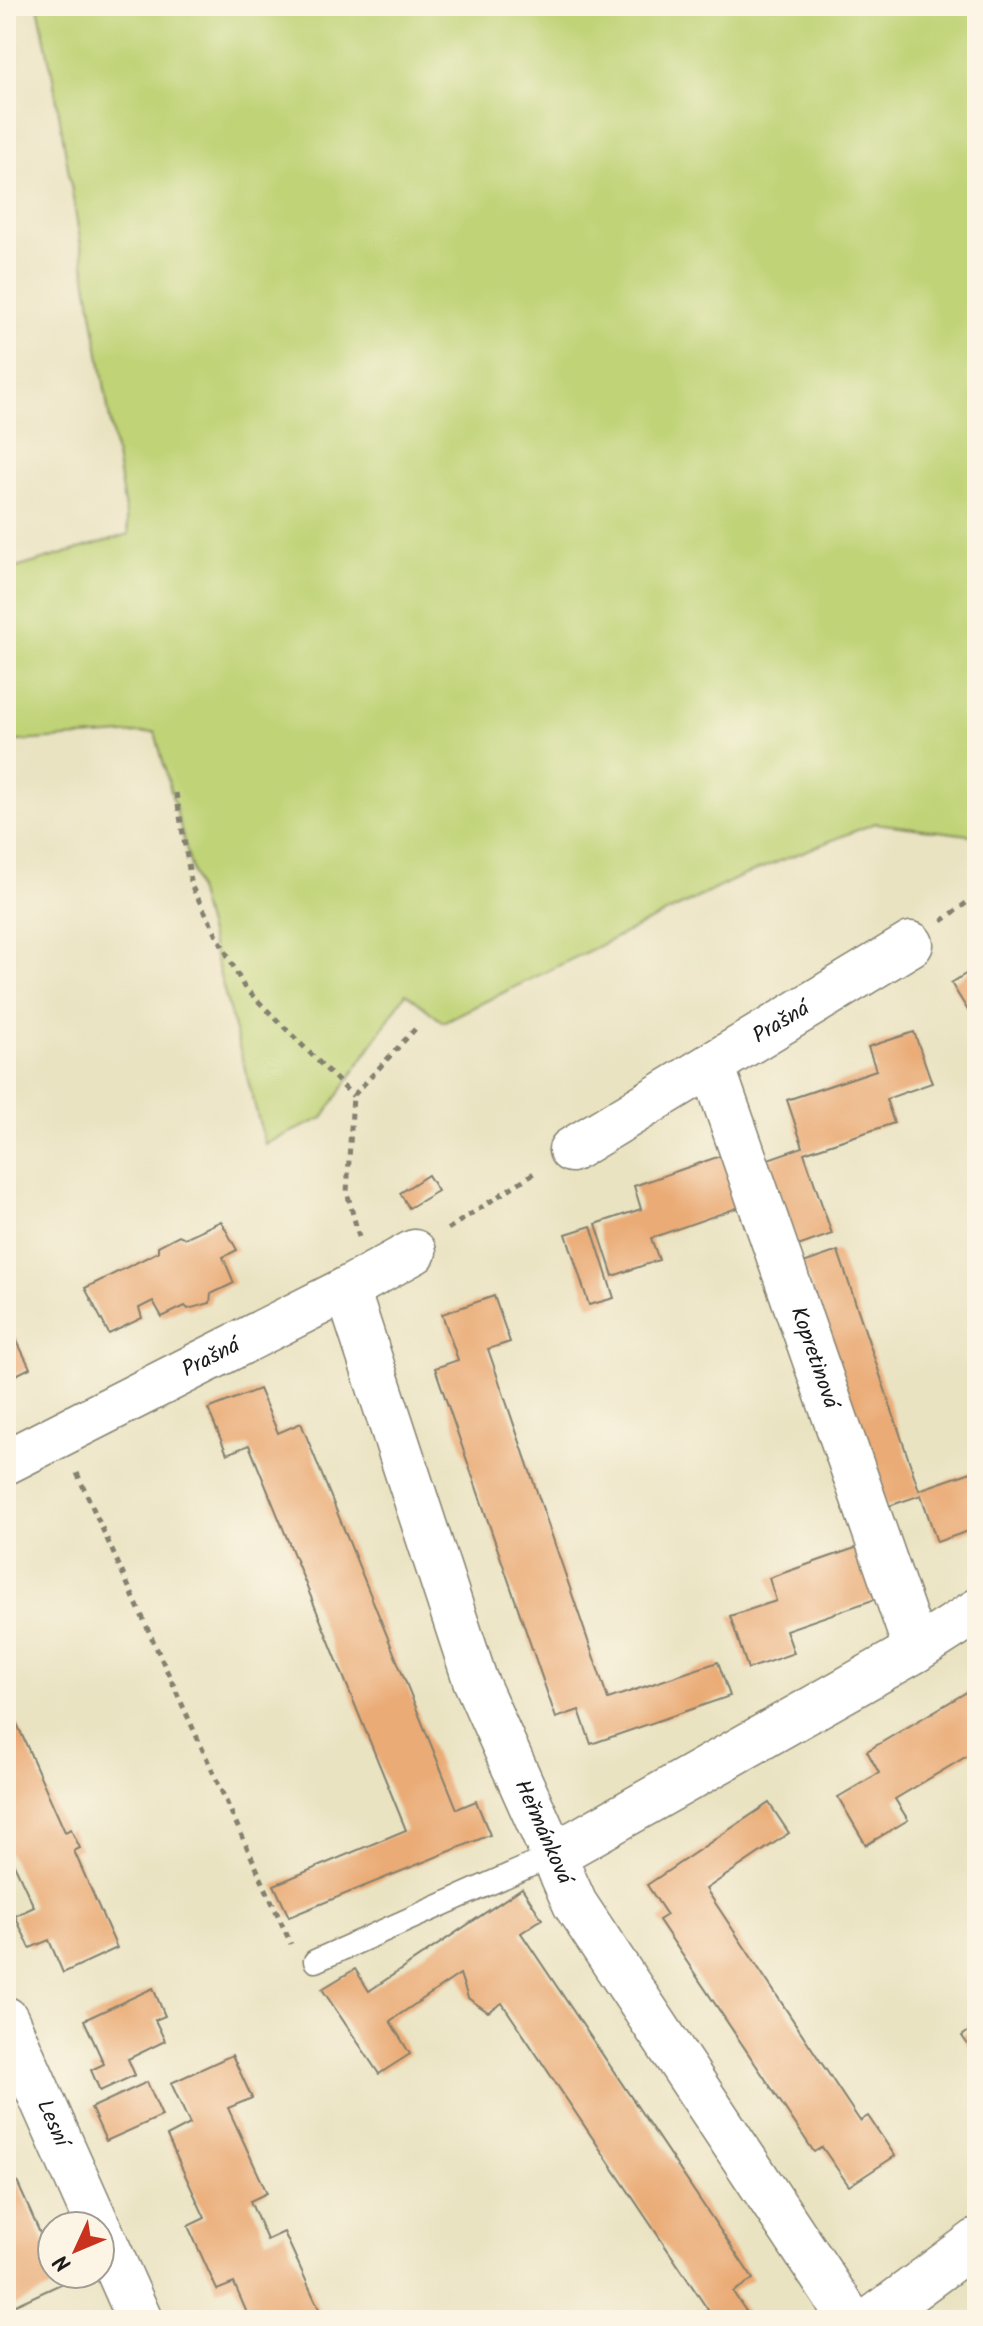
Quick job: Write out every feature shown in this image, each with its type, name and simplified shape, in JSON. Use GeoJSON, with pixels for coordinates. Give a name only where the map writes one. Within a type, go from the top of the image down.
{"type":"FeatureCollection","features":[{"type":"Feature","properties":{"kind":"street","name":"Prašná"},"geometry":{"type":"LineString","coordinates":[[571,1150],[911,944]]}},
{"type":"Feature","properties":{"kind":"street","name":"Kopretinová"},"geometry":{"type":"LineString","coordinates":[[712,1065],[916,1650]]}},
{"type":"Feature","properties":{"kind":"street","name":"Prašná"},"geometry":{"type":"LineString","coordinates":[[6,1462],[414,1252]]}},
{"type":"Feature","properties":{"kind":"street","name":"Heřmánková"},"geometry":{"type":"LineString","coordinates":[[359,1282],[475,1680],[575,1904],[851,2320]]}},
{"type":"Feature","properties":{"kind":"street"},"geometry":{"type":"LineString","coordinates":[[554,1855],[916,1650],[977,1611]]}},
{"type":"Feature","properties":{"kind":"street","name":"Lesní"},"geometry":{"type":"LineString","coordinates":[[6,2019],[91,2210]]}},
{"type":"Feature","properties":{"kind":"street"},"geometry":{"type":"LineString","coordinates":[[871,2320],[977,2241]]}},
{"type":"Feature","properties":{"kind":"street","name":"Lesní"},"geometry":{"type":"LineString","coordinates":[[116,2266],[140,2320]]}},
{"type":"Feature","properties":{"kind":"lane"},"geometry":{"type":"LineString","coordinates":[[315,1961],[554,1855]]}},
{"type":"Feature","properties":{"kind":"path"},"geometry":{"type":"LineString","coordinates":[[176,793],[192,887],[244,987],[353,1096]]}},
{"type":"Feature","properties":{"kind":"path"},"geometry":{"type":"LineString","coordinates":[[359,1282],[347,1192],[353,1096],[417,1027]]}},
{"type":"Feature","properties":{"kind":"path"},"geometry":{"type":"LineString","coordinates":[[414,1252],[571,1150]]}},
{"type":"Feature","properties":{"kind":"path"},"geometry":{"type":"LineString","coordinates":[[60,1435],[291,1944],[315,1961]]}},
{"type":"Feature","properties":{"kind":"green space"},"geometry":{"type":"Polygon","coordinates":[[[38,6],[977,6],[977,836],[875,823],[740,877],[443,1022],[406,993],[323,1118],[265,1144],[155,732],[6,742],[6,571],[129,534],[53,78],[38,6]]]}},
{"type":"Feature","properties":{"kind":"building"},"geometry":{"type":"Polygon","coordinates":[[[977,967],[977,1025],[951,983],[977,967]]]}},
{"type":"Feature","properties":{"kind":"building"},"geometry":{"type":"Polygon","coordinates":[[[914,1032],[932,1083],[886,1099],[894,1123],[804,1153],[832,1234],[798,1246],[768,1159],[803,1147],[787,1100],[876,1070],[868,1047],[914,1032]]]}},
{"type":"Feature","properties":{"kind":"building"},"geometry":{"type":"Polygon","coordinates":[[[723,1155],[740,1207],[651,1238],[659,1260],[613,1276],[596,1224],[641,1209],[634,1186],[723,1155]]]}},
{"type":"Feature","properties":{"kind":"building"},"geometry":{"type":"Polygon","coordinates":[[[428,1175],[438,1191],[409,1208],[400,1193],[428,1175]]]}},
{"type":"Feature","properties":{"kind":"building"},"geometry":{"type":"Polygon","coordinates":[[[221,1221],[237,1250],[223,1257],[234,1283],[211,1294],[210,1303],[188,1309],[185,1306],[162,1317],[153,1301],[139,1308],[142,1318],[109,1334],[85,1288],[158,1252],[158,1246],[179,1235],[185,1238],[221,1221]]]}},
{"type":"Feature","properties":{"kind":"building"},"geometry":{"type":"Polygon","coordinates":[[[591,1226],[614,1298],[589,1305],[566,1234],[591,1226]]]}},
{"type":"Feature","properties":{"kind":"building"},"geometry":{"type":"Polygon","coordinates":[[[838,1251],[919,1490],[977,1470],[977,1528],[937,1542],[921,1495],[886,1507],[803,1263],[838,1251]]]}},
{"type":"Feature","properties":{"kind":"building"},"geometry":{"type":"Polygon","coordinates":[[[494,1296],[510,1342],[488,1349],[608,1699],[718,1662],[730,1696],[591,1744],[579,1710],[556,1718],[435,1368],[458,1360],[442,1314],[494,1296]]]}},
{"type":"Feature","properties":{"kind":"building"},"geometry":{"type":"Polygon","coordinates":[[[6,1318],[30,1368],[6,1380],[6,1318]]]}},
{"type":"Feature","properties":{"kind":"building"},"geometry":{"type":"Polygon","coordinates":[[[259,1389],[278,1433],[301,1423],[457,1809],[476,1801],[490,1835],[289,1917],[274,1885],[406,1830],[249,1445],[227,1454],[208,1409],[259,1389]]]}},
{"type":"Feature","properties":{"kind":"building"},"geometry":{"type":"Polygon","coordinates":[[[858,1547],[876,1599],[786,1630],[794,1653],[748,1669],[730,1616],[776,1601],[769,1578],[858,1547]]]}},
{"type":"Feature","properties":{"kind":"building"},"geometry":{"type":"Polygon","coordinates":[[[977,1686],[977,1750],[895,1799],[908,1820],[866,1845],[838,1797],[879,1773],[867,1751],[977,1686]]]}},
{"type":"Feature","properties":{"kind":"building"},"geometry":{"type":"Polygon","coordinates":[[[6,1699],[65,1832],[71,1829],[80,1848],[74,1851],[117,1948],[63,1973],[49,1940],[30,1948],[15,1916],[34,1907],[6,1847],[6,1699]]]}},
{"type":"Feature","properties":{"kind":"building"},"geometry":{"type":"Polygon","coordinates":[[[769,1803],[789,1833],[706,1889],[860,2121],[868,2116],[895,2156],[849,2186],[822,2147],[814,2152],[659,1920],[667,1915],[647,1885],[769,1803]]]}},
{"type":"Feature","properties":{"kind":"building"},"geometry":{"type":"Polygon","coordinates":[[[522,1888],[542,1919],[521,1933],[753,2279],[733,2292],[752,2320],[692,2320],[708,2310],[502,2003],[488,2012],[468,1998],[460,1974],[390,2021],[410,2054],[379,2074],[322,1989],[355,1969],[369,1991],[522,1888]]]}},
{"type":"Feature","properties":{"kind":"building"},"geometry":{"type":"Polygon","coordinates":[[[153,1988],[165,2016],[155,2020],[165,2041],[128,2059],[135,2075],[100,2091],[91,2070],[104,2064],[84,2020],[153,1988]]]}},
{"type":"Feature","properties":{"kind":"building"},"geometry":{"type":"Polygon","coordinates":[[[977,2025],[977,2058],[962,2036],[977,2025]]]}},
{"type":"Feature","properties":{"kind":"building"},"geometry":{"type":"Polygon","coordinates":[[[232,2055],[252,2098],[228,2108],[267,2193],[250,2201],[267,2240],[284,2232],[324,2320],[250,2320],[234,2283],[217,2290],[188,2226],[205,2218],[167,2136],[190,2124],[171,2083],[232,2055]]]}},
{"type":"Feature","properties":{"kind":"building"},"geometry":{"type":"Polygon","coordinates":[[[147,2082],[162,2116],[106,2141],[91,2108],[147,2082]]]}},
{"type":"Feature","properties":{"kind":"building"},"geometry":{"type":"Polygon","coordinates":[[[10,2166],[36,2224],[36,2290],[48,2290],[9,2308],[6,2302],[6,2168],[10,2166]]]}}]}
